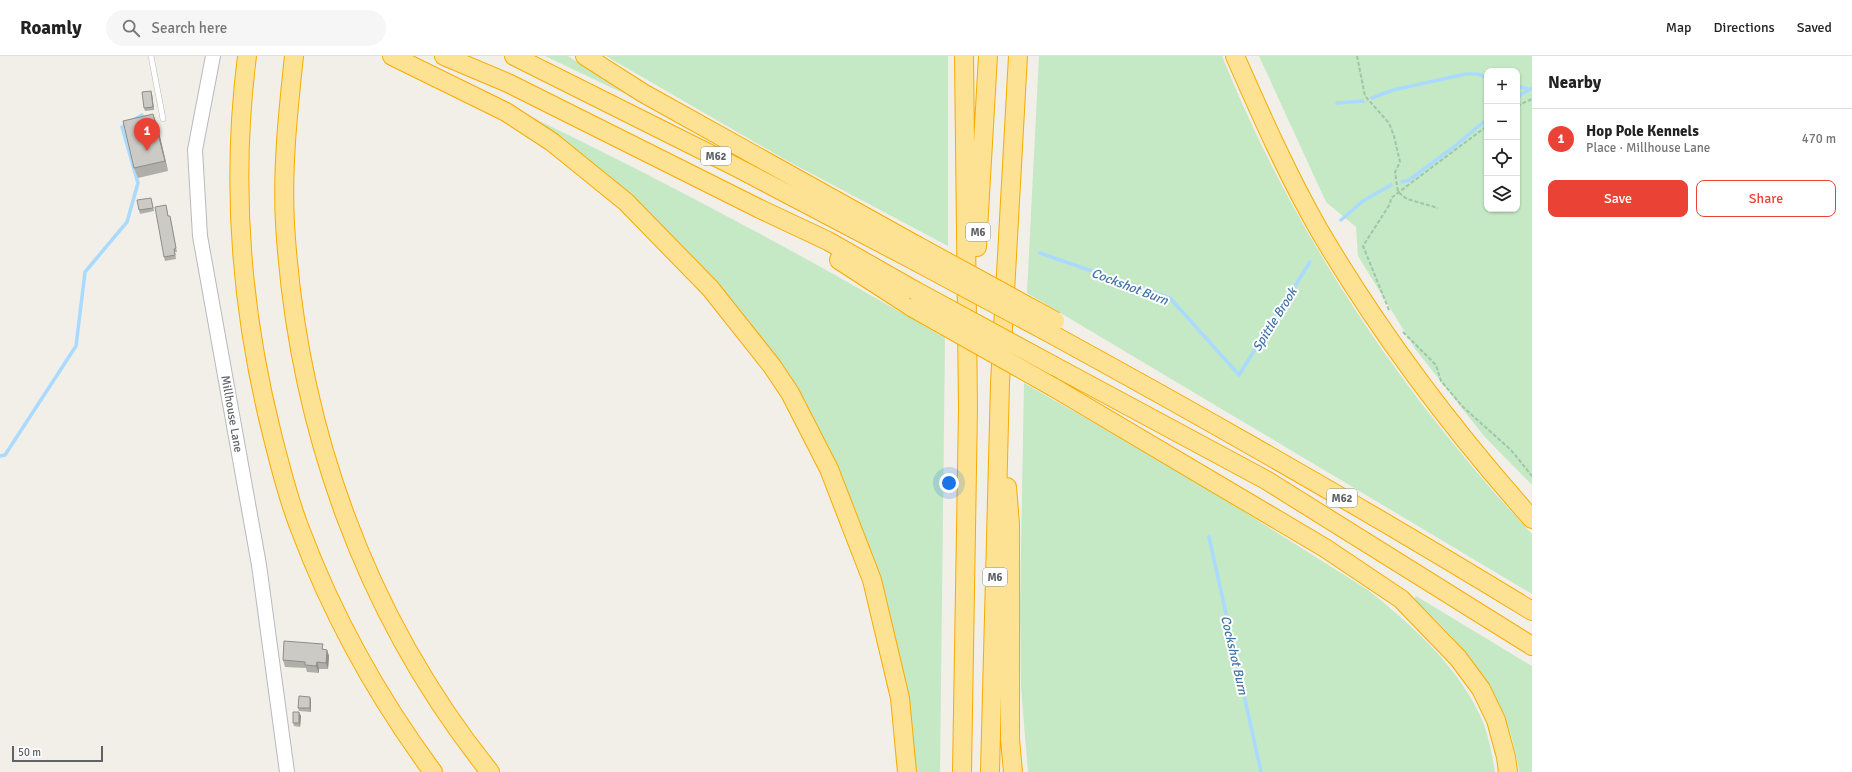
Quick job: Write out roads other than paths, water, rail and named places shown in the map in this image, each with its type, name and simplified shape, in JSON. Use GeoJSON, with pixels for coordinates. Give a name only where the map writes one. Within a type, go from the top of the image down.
{"type":"FeatureCollection","features":[{"type":"Feature","properties":{"kind":"highway"},"geometry":{"type":"LineString","coordinates":[[247,56],[240,134],[240,190],[248,317],[262,392],[283,480],[312,558],[357,651],[393,713],[432,772]]}},
{"type":"Feature","properties":{"kind":"highway"},"geometry":{"type":"LineString","coordinates":[[294,56],[286,131],[285,223],[292,301],[307,392],[325,458],[354,540],[381,600],[413,662],[469,747],[490,772]]}},
{"type":"Feature","properties":{"kind":"highway"},"geometry":{"type":"LineString","coordinates":[[392,56],[506,112],[558,147],[626,202],[704,282],[751,337],[772,366],[790,393],[829,469],[872,580],[900,698],[907,772]]}},
{"type":"Feature","properties":{"kind":"highway","name":"M62"},"geometry":{"type":"LineString","coordinates":[[444,56],[508,83],[760,209],[828,241],[914,290],[1266,480],[1532,646]]}},
{"type":"Feature","properties":{"kind":"highway","name":"M62"},"geometry":{"type":"LineString","coordinates":[[514,56],[736,167],[916,253],[1055,329],[1151,388],[1430,548],[1532,611]]}},
{"type":"Feature","properties":{"kind":"highway"},"geometry":{"type":"LineString","coordinates":[[585,56],[643,93],[916,253]]}},
{"type":"Feature","properties":{"kind":"highway"},"geometry":{"type":"LineString","coordinates":[[964,56],[968,408]]}},
{"type":"Feature","properties":{"kind":"highway","name":"M6"},"geometry":{"type":"LineString","coordinates":[[962,772],[968,408],[988,56]]}},
{"type":"Feature","properties":{"kind":"highway","name":"M6"},"geometry":{"type":"LineString","coordinates":[[990,772],[1000,383],[1018,56]]}},
{"type":"Feature","properties":{"kind":"highway"},"geometry":{"type":"LineString","coordinates":[[1235,56],[1271,140],[1319,229],[1370,313],[1432,400],[1484,464],[1532,519]]}},
{"type":"Feature","properties":{"kind":"highway"},"geometry":{"type":"LineString","coordinates":[[760,209],[913,308],[1053,387],[1325,548],[1401,600],[1458,658],[1480,689],[1496,720],[1506,757],[1508,772]]}},
{"type":"Feature","properties":{"kind":"highway"},"geometry":{"type":"LineString","coordinates":[[1000,383],[1010,524],[1010,739],[1013,772]]}},
{"type":"Feature","properties":{"kind":"street","name":"Millhouse Lane"},"geometry":{"type":"LineString","coordinates":[[213,56],[195,150],[200,236],[259,565],[287,772]]}},
{"type":"Feature","properties":{"kind":"lane"},"geometry":{"type":"LineString","coordinates":[[151,56],[163,119]]}},
{"type":"Feature","properties":{"kind":"waterway"},"geometry":{"type":"LineString","coordinates":[[1372,98],[1393,90],[1466,74],[1477,74],[1484,76]]}},
{"type":"Feature","properties":{"kind":"waterway"},"geometry":{"type":"LineString","coordinates":[[1520,87],[1528,89]]}},
{"type":"Feature","properties":{"kind":"waterway","name":"Spittle Brook"},"geometry":{"type":"LineString","coordinates":[[1520,95],[1532,88]]}},
{"type":"Feature","properties":{"kind":"waterway"},"geometry":{"type":"LineString","coordinates":[[1337,103],[1363,101]]}},
{"type":"Feature","properties":{"kind":"waterway"},"geometry":{"type":"LineString","coordinates":[[133,120],[142,115]]}},
{"type":"Feature","properties":{"kind":"waterway","name":"Spittle Brook"},"geometry":{"type":"LineString","coordinates":[[1402,182],[1409,180],[1454,147],[1484,122]]}},
{"type":"Feature","properties":{"kind":"waterway"},"geometry":{"type":"LineString","coordinates":[[0,456],[5,455],[76,346],[85,272],[127,222],[138,183],[122,127],[128,123]]}},
{"type":"Feature","properties":{"kind":"waterway","name":"Spittle Brook"},"geometry":{"type":"LineString","coordinates":[[1341,220],[1363,201],[1391,185]]}},
{"type":"Feature","properties":{"kind":"waterway","name":"Cockshot Burn"},"geometry":{"type":"LineString","coordinates":[[1040,253],[1170,298],[1239,375],[1310,262]]}},
{"type":"Feature","properties":{"kind":"waterway","name":"Cockshot Burn"},"geometry":{"type":"LineString","coordinates":[[1209,537],[1261,772]]}},
{"type":"Feature","properties":{"kind":"place","name":"Hop Pole Kennels"},"geometry":{"type":"Point","coordinates":[147,151]}}]}
